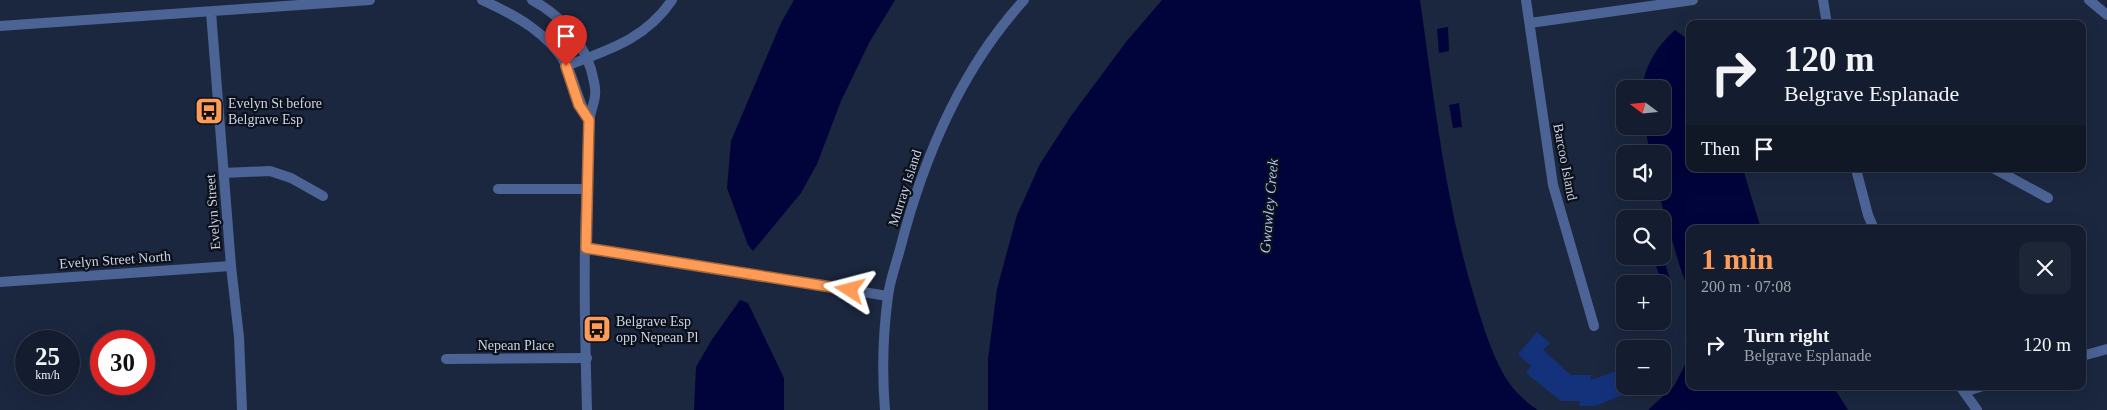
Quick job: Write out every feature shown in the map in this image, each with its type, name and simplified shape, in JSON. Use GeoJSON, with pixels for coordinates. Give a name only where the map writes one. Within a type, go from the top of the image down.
{"type":"FeatureCollection","features":[{"type":"Feature","properties":{"kind":"street"},"geometry":{"type":"LineString","coordinates":[[0,26],[370,0]]}},
{"type":"Feature","properties":{"kind":"street"},"geometry":{"type":"LineString","coordinates":[[482,0],[506,11],[534,28],[551,44],[566,66],[579,105],[589,120]]}},
{"type":"Feature","properties":{"kind":"street"},"geometry":{"type":"LineString","coordinates":[[532,0],[553,13],[566,26],[587,58],[597,98],[589,120],[586,248],[588,410]]}},
{"type":"Feature","properties":{"kind":"street"},"geometry":{"type":"LineString","coordinates":[[566,66],[622,44],[643,32],[663,13],[672,0]]}},
{"type":"Feature","properties":{"kind":"street","name":"Murray Island"},"geometry":{"type":"LineString","coordinates":[[885,410],[888,296],[909,215],[934,142],[972,72],[1012,13],[1024,0]]}},
{"type":"Feature","properties":{"kind":"street","name":"Barcoo Island"},"geometry":{"type":"LineString","coordinates":[[1526,0],[1553,185],[1594,326]]}},
{"type":"Feature","properties":{"kind":"street"},"geometry":{"type":"LineString","coordinates":[[1530,23],[1693,0]]}},
{"type":"Feature","properties":{"kind":"street"},"geometry":{"type":"LineString","coordinates":[[1823,0],[1826,20]]}},
{"type":"Feature","properties":{"kind":"street"},"geometry":{"type":"LineString","coordinates":[[2089,0],[2107,15]]}},
{"type":"Feature","properties":{"kind":"street","name":"Evelyn Street"},"geometry":{"type":"LineString","coordinates":[[212,12],[231,266],[239,337],[242,410]]}},
{"type":"Feature","properties":{"kind":"street"},"geometry":{"type":"LineString","coordinates":[[224,173],[270,171],[291,178],[323,196]]}},
{"type":"Feature","properties":{"kind":"street"},"geometry":{"type":"LineString","coordinates":[[1857,172],[1872,225]]}},
{"type":"Feature","properties":{"kind":"street"},"geometry":{"type":"LineString","coordinates":[[2000,172],[2048,198]]}},
{"type":"Feature","properties":{"kind":"street"},"geometry":{"type":"LineString","coordinates":[[498,189],[587,190]]}},
{"type":"Feature","properties":{"kind":"street"},"geometry":{"type":"LineString","coordinates":[[586,248],[888,296]]}},
{"type":"Feature","properties":{"kind":"street","name":"Evelyn Street North"},"geometry":{"type":"LineString","coordinates":[[0,282],[231,266]]}},
{"type":"Feature","properties":{"kind":"street"},"geometry":{"type":"LineString","coordinates":[[2086,355],[2107,349]]}},
{"type":"Feature","properties":{"kind":"street","name":"Nepean Place"},"geometry":{"type":"LineString","coordinates":[[446,359],[587,358]]}},
{"type":"Feature","properties":{"kind":"street"},"geometry":{"type":"LineString","coordinates":[[1963,390],[1977,410]]}},
{"type":"Feature","properties":{"kind":"water"},"geometry":{"type":"Polygon","coordinates":[[[794,0],[895,0],[869,43],[841,101],[817,164],[801,193],[753,251],[748,245],[727,188],[731,141],[781,23],[794,0]]]}},
{"type":"Feature","properties":{"kind":"water","name":"Gwawley Creek"},"geometry":{"type":"Polygon","coordinates":[[[1162,0],[1420,0],[1447,180],[1471,286],[1489,343],[1504,375],[1519,395],[1538,410],[988,410],[988,359],[997,289],[1017,215],[1040,164],[1071,116],[1126,42],[1162,0]]]}},
{"type":"Feature","properties":{"kind":"water"},"geometry":{"type":"Polygon","coordinates":[[[1448,27],[1449,51],[1439,53],[1437,29],[1448,27]]]}},
{"type":"Feature","properties":{"kind":"water"},"geometry":{"type":"Polygon","coordinates":[[[1675,30],[1686,38],[1686,172],[1744,172],[1760,225],[1686,225],[1686,284],[1671,236],[1671,210],[1663,210],[1661,200],[1671,200],[1671,145],[1648,145],[1647,135],[1671,135],[1671,80],[1644,80],[1653,56],[1675,30]]]}},
{"type":"Feature","properties":{"kind":"water"},"geometry":{"type":"Polygon","coordinates":[[[1459,103],[1462,127],[1453,128],[1449,105],[1459,103]]]}},
{"type":"Feature","properties":{"kind":"water"},"geometry":{"type":"Polygon","coordinates":[[[1665,265],[1669,275],[1659,275],[1656,266],[1665,265]]]}},
{"type":"Feature","properties":{"kind":"water"},"geometry":{"type":"Polygon","coordinates":[[[740,300],[748,303],[784,378],[784,410],[694,410],[696,367],[711,341],[740,300]]]}},
{"type":"Feature","properties":{"kind":"water"},"geometry":{"type":"Polygon","coordinates":[[[1686,363],[1686,390],[1836,390],[1848,410],[1648,410],[1664,395],[1671,395],[1671,389],[1686,363]]]}},
{"type":"Feature","properties":{"kind":"building"},"geometry":{"type":"Polygon","coordinates":[[[1537,332],[1550,343],[1543,350],[1571,375],[1591,375],[1591,380],[1616,371],[1616,395],[1622,395],[1595,406],[1579,406],[1580,401],[1561,401],[1526,373],[1531,366],[1518,354],[1537,332]]]}},
{"type":"Feature","properties":{"kind":"place","name":"Evelyn St before Belgrave Esp"},"geometry":{"type":"Point","coordinates":[209,111]}},
{"type":"Feature","properties":{"kind":"place","name":"Belgrave Esp opp Nepean Pl"},"geometry":{"type":"Point","coordinates":[597,329]}},
{"type":"Feature","properties":{"kind":"route"},"geometry":{"type":"LineString","coordinates":[[566,66],[575,88],[579,105],[589,120],[586,248],[850,290]]}}]}
